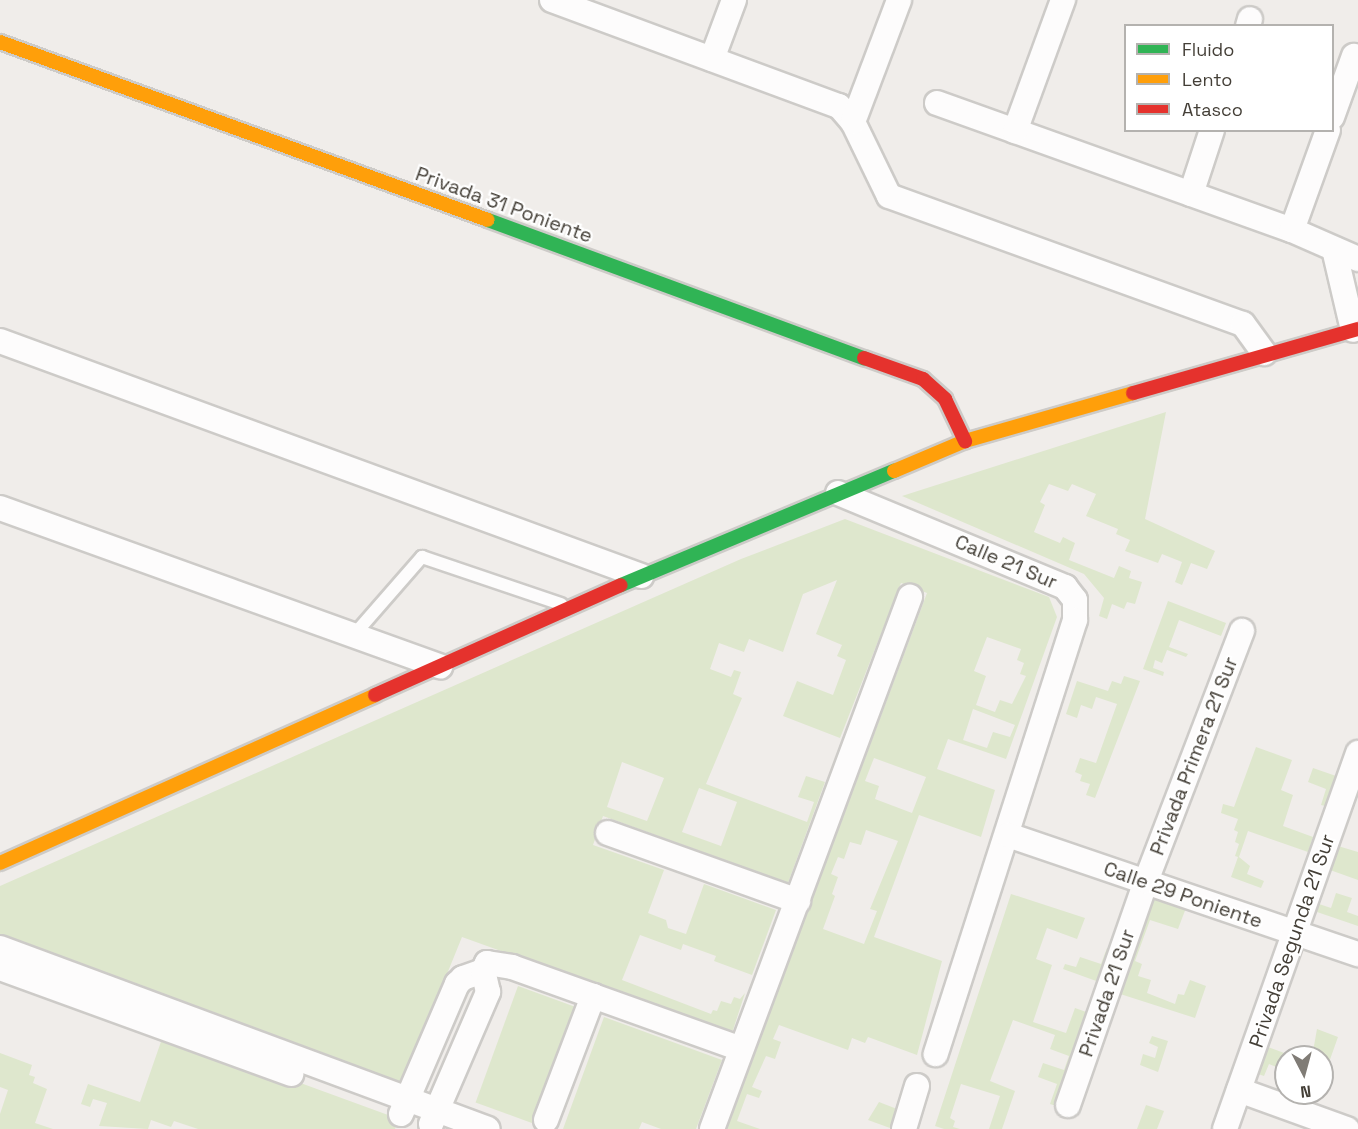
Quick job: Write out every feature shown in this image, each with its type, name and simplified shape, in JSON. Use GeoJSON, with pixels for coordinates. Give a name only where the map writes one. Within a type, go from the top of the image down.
{"type":"FeatureCollection","features":[{"type":"Feature","properties":{"kind":"main road","name":"Privada 31 Poniente"},"geometry":{"type":"LineString","coordinates":[[0,42],[923,379],[945,399],[965,441]]}},
{"type":"Feature","properties":{"kind":"main road"},"geometry":{"type":"LineString","coordinates":[[0,863],[11,853],[641,576],[965,441],[1264,353],[1355,329]]}},
{"type":"Feature","properties":{"kind":"street"},"geometry":{"type":"LineString","coordinates":[[712,59],[734,0]]}},
{"type":"Feature","properties":{"kind":"street"},"geometry":{"type":"LineString","coordinates":[[853,122],[898,0]]}},
{"type":"Feature","properties":{"kind":"street"},"geometry":{"type":"LineString","coordinates":[[1015,131],[1063,0]]}},
{"type":"Feature","properties":{"kind":"street"},"geometry":{"type":"LineString","coordinates":[[566,2],[839,106],[853,122],[889,196],[1243,324],[1264,353]]}},
{"type":"Feature","properties":{"kind":"street"},"geometry":{"type":"LineString","coordinates":[[1334,111],[1354,56]]}},
{"type":"Feature","properties":{"kind":"street"},"geometry":{"type":"LineString","coordinates":[[937,103],[1292,230],[1358,259]]}},
{"type":"Feature","properties":{"kind":"street"},"geometry":{"type":"LineString","coordinates":[[1191,194],[1211,132]]}},
{"type":"Feature","properties":{"kind":"street"},"geometry":{"type":"LineString","coordinates":[[1292,230],[1327,132]]}},
{"type":"Feature","properties":{"kind":"street"},"geometry":{"type":"LineString","coordinates":[[1334,249],[1355,329]]}},
{"type":"Feature","properties":{"kind":"street"},"geometry":{"type":"LineString","coordinates":[[0,341],[641,576]]}},
{"type":"Feature","properties":{"kind":"street","name":"Calle 21 Sur"},"geometry":{"type":"LineString","coordinates":[[838,493],[1065,587],[1075,600],[1076,620],[936,1054]]}},
{"type":"Feature","properties":{"kind":"street"},"geometry":{"type":"LineString","coordinates":[[0,508],[440,666]]}},
{"type":"Feature","properties":{"kind":"street"},"geometry":{"type":"LineString","coordinates":[[712,1129],[910,597]]}},
{"type":"Feature","properties":{"kind":"street","name":"Privada Primera 21 Sur"},"geometry":{"type":"LineString","coordinates":[[1146,881],[1242,631]]}},
{"type":"Feature","properties":{"kind":"street","name":"Privada Segunda 21 Sur"},"geometry":{"type":"LineString","coordinates":[[1225,1129],[1358,753]]}},
{"type":"Feature","properties":{"kind":"street"},"geometry":{"type":"LineString","coordinates":[[608,833],[798,901]]}},
{"type":"Feature","properties":{"kind":"street","name":"Calle 29 Poniente"},"geometry":{"type":"LineString","coordinates":[[1008,835],[1358,954]]}},
{"type":"Feature","properties":{"kind":"street","name":"Privada 21 Sur"},"geometry":{"type":"LineString","coordinates":[[1068,1105],[1146,881]]}},
{"type":"Feature","properties":{"kind":"street"},"geometry":{"type":"LineString","coordinates":[[0,948],[404,1107],[436,1122],[488,1129]]}},
{"type":"Feature","properties":{"kind":"street"},"geometry":{"type":"LineString","coordinates":[[436,1122],[488,992],[483,971],[487,963],[495,962],[741,1049]]}},
{"type":"Feature","properties":{"kind":"street"},"geometry":{"type":"LineString","coordinates":[[0,968],[404,1107]]}},
{"type":"Feature","properties":{"kind":"street"},"geometry":{"type":"LineString","coordinates":[[404,1107],[457,984],[463,978],[483,971]]}},
{"type":"Feature","properties":{"kind":"street"},"geometry":{"type":"LineString","coordinates":[[546,1120],[593,996]]}},
{"type":"Feature","properties":{"kind":"street"},"geometry":{"type":"LineString","coordinates":[[904,1129],[917,1086]]}},
{"type":"Feature","properties":{"kind":"street"},"geometry":{"type":"LineString","coordinates":[[1239,1090],[1347,1129]]}},
{"type":"Feature","properties":{"kind":"lane"},"geometry":{"type":"LineString","coordinates":[[353,636],[422,557],[570,608]]}},
{"type":"Feature","properties":{"kind":"green space"},"geometry":{"type":"Polygon","coordinates":[[[1166,412],[1145,519],[1215,551],[1207,569],[1191,563],[1182,585],[1175,582],[1182,562],[1162,554],[1158,563],[1125,551],[1130,540],[1116,534],[1118,529],[1086,516],[1096,494],[1072,484],[1068,491],[1049,484],[1040,502],[1045,505],[1034,532],[1060,543],[1063,537],[1075,543],[1069,560],[1114,578],[1119,566],[1131,571],[1129,578],[1142,582],[1135,604],[1127,602],[1124,609],[1112,604],[1107,619],[1099,616],[1104,598],[1084,574],[902,496],[1166,412]]]}},
{"type":"Feature","properties":{"kind":"green space"},"geometry":{"type":"Polygon","coordinates":[[[845,519],[1049,597],[1057,617],[1006,759],[948,739],[937,769],[995,790],[981,837],[919,815],[874,937],[942,961],[917,1055],[868,1037],[865,1043],[852,1038],[848,1050],[779,1025],[773,1039],[781,1042],[775,1059],[766,1056],[752,1087],[762,1091],[759,1098],[747,1094],[737,1121],[760,1129],[726,1129],[927,593],[901,583],[840,738],[783,716],[797,681],[833,695],[846,660],[837,656],[842,645],[816,634],[837,580],[803,594],[783,652],[749,639],[744,652],[719,643],[710,669],[731,677],[734,670],[741,672],[733,694],[742,698],[706,784],[807,822],[814,802],[798,797],[806,776],[825,782],[788,883],[603,816],[593,845],[664,870],[648,913],[666,920],[668,928],[686,934],[704,884],[776,910],[752,975],[714,961],[716,956],[683,944],[681,950],[640,935],[622,980],[711,1014],[713,1010],[717,1011],[721,1001],[731,1004],[734,997],[740,999],[745,993],[733,1030],[729,1033],[462,937],[402,1085],[0,942],[0,886],[741,559],[845,519]],[[987,637],[974,671],[986,676],[976,705],[995,712],[1000,700],[1012,704],[1026,676],[1020,674],[1024,663],[1017,660],[1021,649],[987,637]],[[973,709],[963,740],[987,748],[993,732],[1010,737],[1015,725],[973,709]],[[874,758],[865,781],[879,786],[875,799],[912,813],[926,777],[874,758]],[[622,762],[607,807],[647,821],[664,778],[622,762]],[[699,788],[682,832],[721,846],[737,802],[699,788]],[[866,830],[861,845],[850,842],[844,859],[838,857],[831,874],[838,877],[832,894],[835,896],[823,929],[864,944],[877,911],[870,909],[898,841],[866,830]]]}},
{"type":"Feature","properties":{"kind":"green space"},"geometry":{"type":"Polygon","coordinates":[[[1168,601],[1226,623],[1221,636],[1179,620],[1169,647],[1188,654],[1186,657],[1167,650],[1162,663],[1155,660],[1153,668],[1164,672],[1163,676],[1143,669],[1168,601]]]}},
{"type":"Feature","properties":{"kind":"green space"},"geometry":{"type":"Polygon","coordinates":[[[1124,676],[1140,681],[1095,798],[1086,795],[1090,784],[1080,781],[1082,775],[1075,772],[1080,758],[1096,763],[1117,704],[1096,697],[1092,709],[1081,705],[1077,718],[1066,714],[1077,681],[1108,691],[1112,681],[1121,684],[1124,676]]]}},
{"type":"Feature","properties":{"kind":"green space"},"geometry":{"type":"Polygon","coordinates":[[[1256,747],[1292,760],[1281,790],[1293,795],[1283,826],[1313,837],[1308,852],[1248,831],[1239,857],[1250,866],[1247,874],[1264,881],[1261,888],[1231,877],[1238,857],[1235,856],[1239,844],[1235,842],[1238,832],[1234,830],[1238,819],[1221,813],[1223,804],[1234,807],[1256,747]]]}},
{"type":"Feature","properties":{"kind":"green space"},"geometry":{"type":"Polygon","coordinates":[[[1313,768],[1336,776],[1325,806],[1321,805],[1326,789],[1308,782],[1313,768]]]}},
{"type":"Feature","properties":{"kind":"green space"},"geometry":{"type":"Polygon","coordinates":[[[1338,846],[1358,852],[1358,880],[1330,870],[1338,846]]]}},
{"type":"Feature","properties":{"kind":"green space"},"geometry":{"type":"Polygon","coordinates":[[[1336,893],[1352,898],[1347,912],[1358,916],[1358,926],[1317,912],[1319,904],[1331,908],[1336,893]]]}},
{"type":"Feature","properties":{"kind":"green space"},"geometry":{"type":"Polygon","coordinates":[[[1011,894],[1085,918],[1077,939],[1047,928],[1036,959],[1052,965],[1033,1022],[1066,1033],[1075,1008],[1089,1013],[1056,1106],[1050,1104],[1057,1084],[1038,1077],[1043,1063],[1064,1070],[1069,1056],[1050,1049],[1055,1035],[1013,1020],[990,1081],[1015,1091],[1002,1129],[989,1129],[1000,1096],[961,1084],[950,1118],[955,1121],[953,1127],[960,1129],[944,1129],[935,1126],[1011,894]]]}},
{"type":"Feature","properties":{"kind":"green space"},"geometry":{"type":"Polygon","coordinates":[[[1149,896],[1186,908],[1178,929],[1150,920],[1135,961],[1142,964],[1138,976],[1151,980],[1147,993],[1175,1004],[1178,994],[1184,995],[1190,980],[1206,986],[1195,1018],[1114,992],[1149,896]]]}},
{"type":"Feature","properties":{"kind":"green space"},"geometry":{"type":"Polygon","coordinates":[[[1107,948],[1111,950],[1099,982],[1063,969],[1065,964],[1076,967],[1080,957],[1101,964],[1107,948]]]}},
{"type":"Feature","properties":{"kind":"green space"},"geometry":{"type":"Polygon","coordinates":[[[518,986],[576,1007],[534,1124],[476,1103],[518,986]]]}},
{"type":"Feature","properties":{"kind":"green space"},"geometry":{"type":"Polygon","coordinates":[[[604,1017],[722,1060],[696,1129],[661,1129],[642,1122],[639,1129],[563,1129],[604,1017]]]}},
{"type":"Feature","properties":{"kind":"green space"},"geometry":{"type":"Polygon","coordinates":[[[1317,1029],[1338,1037],[1334,1048],[1334,1045],[1314,1045],[1317,1029]]]}},
{"type":"Feature","properties":{"kind":"green space"},"geometry":{"type":"Polygon","coordinates":[[[164,1033],[399,1119],[395,1129],[198,1129],[174,1121],[171,1127],[151,1120],[148,1129],[99,1126],[107,1103],[93,1099],[90,1107],[81,1104],[88,1084],[140,1102],[164,1033]]]}},
{"type":"Feature","properties":{"kind":"green space"},"geometry":{"type":"Polygon","coordinates":[[[1152,1036],[1168,1041],[1158,1072],[1140,1065],[1143,1054],[1155,1058],[1158,1047],[1149,1043],[1152,1036]]]}},
{"type":"Feature","properties":{"kind":"green space"},"geometry":{"type":"Polygon","coordinates":[[[1265,1046],[1274,1049],[1274,1066],[1269,1064],[1264,1076],[1255,1073],[1265,1046]]]}},
{"type":"Feature","properties":{"kind":"green space"},"geometry":{"type":"Polygon","coordinates":[[[0,1053],[32,1065],[29,1075],[35,1077],[33,1083],[47,1089],[35,1123],[53,1129],[0,1129],[0,1114],[8,1090],[0,1087],[0,1053]]]}},
{"type":"Feature","properties":{"kind":"green space"},"geometry":{"type":"Polygon","coordinates":[[[879,1102],[897,1109],[890,1128],[868,1120],[879,1102]]]}},
{"type":"Feature","properties":{"kind":"green space"},"geometry":{"type":"Polygon","coordinates":[[[1146,1105],[1164,1111],[1157,1129],[1137,1129],[1146,1105]]]}},
{"type":"Feature","properties":{"kind":"traffic: fast"},"geometry":{"type":"LineString","coordinates":[[488,220],[864,358]]}},
{"type":"Feature","properties":{"kind":"traffic: fast"},"geometry":{"type":"LineString","coordinates":[[621,585],[894,471]]}},
{"type":"Feature","properties":{"kind":"traffic: slow"},"geometry":{"type":"LineString","coordinates":[[0,42],[488,220]]}},
{"type":"Feature","properties":{"kind":"traffic: slow"},"geometry":{"type":"LineString","coordinates":[[894,471],[965,441],[1133,393]]}},
{"type":"Feature","properties":{"kind":"traffic: slow"},"geometry":{"type":"LineString","coordinates":[[0,863],[375,695]]}},
{"type":"Feature","properties":{"kind":"traffic: jam"},"geometry":{"type":"LineString","coordinates":[[1133,393],[1358,329]]}},
{"type":"Feature","properties":{"kind":"traffic: jam"},"geometry":{"type":"LineString","coordinates":[[864,358],[923,379],[945,399],[965,441]]}},
{"type":"Feature","properties":{"kind":"traffic: jam"},"geometry":{"type":"LineString","coordinates":[[375,695],[621,585]]}}]}
